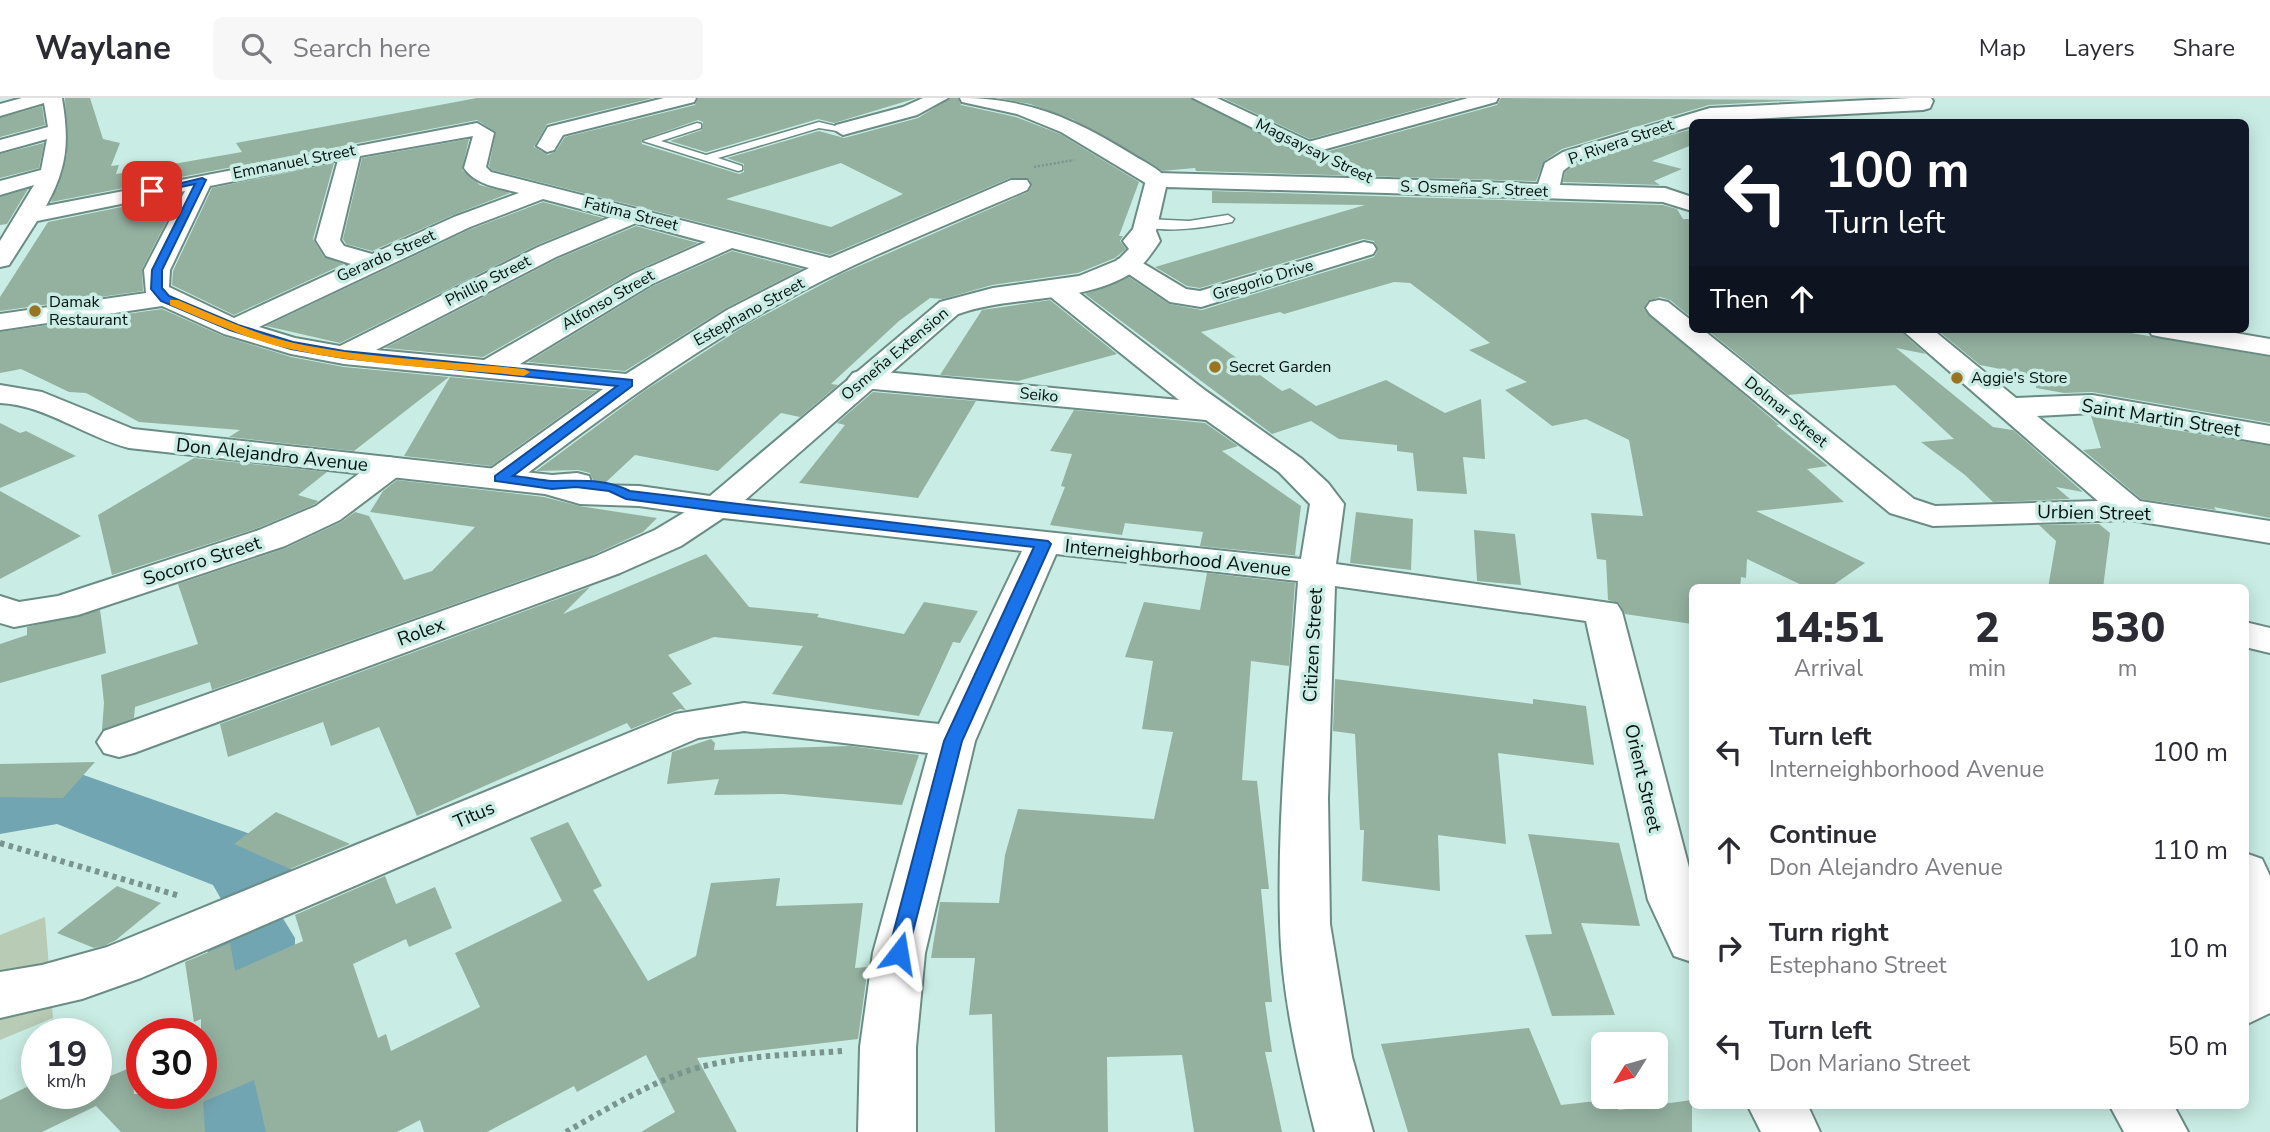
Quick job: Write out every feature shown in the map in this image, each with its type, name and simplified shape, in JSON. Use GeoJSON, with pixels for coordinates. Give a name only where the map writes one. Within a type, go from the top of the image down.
{"type":"FeatureCollection","features":[{"type":"Feature","properties":{"kind":"street"},"geometry":{"type":"LineString","coordinates":[[0,110],[43,98]]}},
{"type":"Feature","properties":{"kind":"street"},"geometry":{"type":"LineString","coordinates":[[0,260],[49,174],[58,130],[53,98]]}},
{"type":"Feature","properties":{"kind":"street"},"geometry":{"type":"LineString","coordinates":[[547,146],[555,131],[687,98]]}},
{"type":"Feature","properties":{"kind":"street"},"geometry":{"type":"LineString","coordinates":[[843,129],[910,111],[939,98]]}},
{"type":"Feature","properties":{"kind":"street"},"geometry":{"type":"LineString","coordinates":[[970,98],[1040,113],[1080,131],[1157,180],[1139,242]]}},
{"type":"Feature","properties":{"kind":"street"},"geometry":{"type":"LineString","coordinates":[[1308,148],[1489,98]]}},
{"type":"Feature","properties":{"kind":"street","name":"Magsaysay Street"},"geometry":{"type":"LineString","coordinates":[[1207,99],[1387,186]]}},
{"type":"Feature","properties":{"kind":"street","name":"P. Rivera Street"},"geometry":{"type":"LineString","coordinates":[[1693,119],[1710,114],[1921,101]]}},
{"type":"Feature","properties":{"kind":"street","name":"P. Rivera Street"},"geometry":{"type":"LineString","coordinates":[[1548,191],[1553,168],[1570,156],[1689,120]]}},
{"type":"Feature","properties":{"kind":"street","name":"Emmanuel Street"},"geometry":{"type":"LineString","coordinates":[[16,229],[202,180],[351,150],[477,129]]}},
{"type":"Feature","properties":{"kind":"street","name":"Fatima Street"},"geometry":{"type":"LineString","coordinates":[[477,129],[484,133],[475,168],[483,177],[834,267]]}},
{"type":"Feature","properties":{"kind":"street"},"geometry":{"type":"LineString","coordinates":[[0,146],[58,130]]}},
{"type":"Feature","properties":{"kind":"street"},"geometry":{"type":"LineString","coordinates":[[351,150],[328,240],[335,251],[371,262]]}},
{"type":"Feature","properties":{"kind":"street"},"geometry":{"type":"LineString","coordinates":[[0,188],[49,174]]}},
{"type":"Feature","properties":{"kind":"street","name":"Estephano Street"},"geometry":{"type":"LineString","coordinates":[[500,478],[628,383],[743,313],[1025,176]]}},
{"type":"Feature","properties":{"kind":"street"},"geometry":{"type":"LineString","coordinates":[[202,180],[157,270],[156,289],[165,298],[234,328],[291,345],[344,355],[628,383]]}},
{"type":"Feature","properties":{"kind":"street","name":"S. Osmeña Sr. Street"},"geometry":{"type":"LineString","coordinates":[[1157,180],[1665,195],[1689,203]]}},
{"type":"Feature","properties":{"kind":"street","name":"Gerardo Street"},"geometry":{"type":"LineString","coordinates":[[234,328],[371,262],[462,222],[542,192]]}},
{"type":"Feature","properties":{"kind":"street","name":"Phillip Street"},"geometry":{"type":"LineString","coordinates":[[344,355],[547,252],[636,215]]}},
{"type":"Feature","properties":{"kind":"street","name":"Alfonso Street"},"geometry":{"type":"LineString","coordinates":[[490,369],[643,279],[730,240]]}},
{"type":"Feature","properties":{"kind":"street","name":"Gregorio Drive"},"geometry":{"type":"LineString","coordinates":[[1139,242],[1179,296],[1201,299],[1364,249]]}},
{"type":"Feature","properties":{"kind":"street","name":"Osmeña Extension"},"geometry":{"type":"LineString","coordinates":[[717,507],[863,379],[949,308],[972,300],[1056,288],[1089,280],[1139,242]]}},
{"type":"Feature","properties":{"kind":"street","name":"Citizen Street"},"geometry":{"type":"LineString","coordinates":[[1056,288],[1214,412],[1316,487],[1327,504],[1317,572],[1305,799],[1305,924],[1324,1057],[1343,1132]]}},
{"type":"Feature","properties":{"kind":"street"},"geometry":{"type":"LineString","coordinates":[[0,322],[165,298]]}},
{"type":"Feature","properties":{"kind":"street","name":"Dolmar Street"},"geometry":{"type":"LineString","coordinates":[[1659,308],[1689,332]]}},
{"type":"Feature","properties":{"kind":"street","name":"Dolmar Street"},"geometry":{"type":"LineString","coordinates":[[1690,333],[1902,506],[1916,513]]}},
{"type":"Feature","properties":{"kind":"street"},"geometry":{"type":"LineString","coordinates":[[1920,333],[2130,510]]}},
{"type":"Feature","properties":{"kind":"street"},"geometry":{"type":"LineString","coordinates":[[2186,333],[2270,347]]}},
{"type":"Feature","properties":{"kind":"street","name":"Seiko"},"geometry":{"type":"LineString","coordinates":[[863,379],[1214,412]]}},
{"type":"Feature","properties":{"kind":"street","name":"Don Alejandro Avenue"},"geometry":{"type":"LineString","coordinates":[[0,394],[29,397],[107,432],[129,438],[552,485]]}},
{"type":"Feature","properties":{"kind":"street","name":"Saint Martin Street"},"geometry":{"type":"LineString","coordinates":[[2009,408],[2092,404],[2270,435]]}},
{"type":"Feature","properties":{"kind":"street","name":"Socorro Street"},"geometry":{"type":"LineString","coordinates":[[0,608],[13,615],[64,607],[272,538],[328,513],[389,467]]}},
{"type":"Feature","properties":{"kind":"street","name":"Interneighborhood Avenue"},"geometry":{"type":"LineString","coordinates":[[552,485],[565,492],[603,498],[626,495],[1043,544],[1317,572],[1603,612]]}},
{"type":"Feature","properties":{"kind":"street","name":"Rolex"},"geometry":{"type":"LineString","coordinates":[[119,742],[607,565],[668,538],[717,507]]}},
{"type":"Feature","properties":{"kind":"street","name":"Urbien Street"},"geometry":{"type":"LineString","coordinates":[[1916,513],[1933,516],[2130,510],[2270,532]]}},
{"type":"Feature","properties":{"kind":"street"},"geometry":{"type":"LineString","coordinates":[[887,1132],[888,1047],[899,953],[953,741],[1043,544]]}},
{"type":"Feature","properties":{"kind":"street","name":"Orient Street"},"geometry":{"type":"LineString","coordinates":[[1603,612],[1673,900],[1689,935]]}},
{"type":"Feature","properties":{"kind":"street"},"geometry":{"type":"LineString","coordinates":[[2249,635],[2270,641]]}},
{"type":"Feature","properties":{"kind":"street","name":"Titus"},"geometry":{"type":"LineString","coordinates":[[0,995],[78,980],[137,958],[259,902],[317,881],[690,724],[744,717],[953,741]]}},
{"type":"Feature","properties":{"kind":"street"},"geometry":{"type":"LineString","coordinates":[[2249,896],[2256,938],[2252,996],[2249,999]]}},
{"type":"Feature","properties":{"kind":"street"},"geometry":{"type":"LineString","coordinates":[[1779,1109],[1791,1132]]}},
{"type":"Feature","properties":{"kind":"street"},"geometry":{"type":"LineString","coordinates":[[2142,1109],[2159,1132]]}},
{"type":"Feature","properties":{"kind":"lane"},"geometry":{"type":"LineString","coordinates":[[704,159],[819,125],[843,129]]}},
{"type":"Feature","properties":{"kind":"lane"},"geometry":{"type":"LineString","coordinates":[[697,127],[649,141],[738,168]]}},
{"type":"Feature","properties":{"kind":"lane"},"geometry":{"type":"LineString","coordinates":[[1139,242],[1189,225],[1228,219]]}},
{"type":"Feature","properties":{"kind":"path"},"geometry":{"type":"LineString","coordinates":[[1025,176],[1115,152]]}},
{"type":"Feature","properties":{"kind":"path"},"geometry":{"type":"LineString","coordinates":[[0,843],[186,897]]}},
{"type":"Feature","properties":{"kind":"path"},"geometry":{"type":"LineString","coordinates":[[566,1132],[667,1079],[698,1068],[760,1058],[888,1047]]}},
{"type":"Feature","properties":{"kind":"green space"},"geometry":{"type":"Polygon","coordinates":[[[45,917],[53,1018],[21,1018],[21,1031],[0,1040],[0,935],[45,917]]]}},
{"type":"Feature","properties":{"kind":"building"},"geometry":{"type":"Polygon","coordinates":[[[65,98],[90,98],[103,139],[120,143],[111,166],[119,165],[116,174],[242,152],[236,143],[477,98],[653,98],[547,124],[534,147],[548,155],[556,151],[565,137],[695,105],[698,98],[917,98],[834,123],[818,119],[706,152],[670,141],[702,130],[703,122],[698,120],[641,140],[642,144],[739,174],[744,172],[744,164],[727,158],[819,131],[844,138],[918,118],[950,98],[958,98],[961,105],[1016,117],[1060,134],[1139,182],[1119,236],[1123,236],[1120,241],[1126,249],[1115,258],[1078,273],[992,285],[943,299],[930,298],[899,321],[831,384],[838,385],[800,417],[781,413],[718,471],[635,455],[605,483],[594,482],[590,473],[578,470],[536,471],[644,391],[746,325],[841,274],[1028,192],[1032,186],[1029,179],[1010,178],[830,255],[492,170],[489,166],[496,132],[477,120],[51,202],[67,154],[65,98]],[[841,163],[726,199],[831,227],[903,194],[841,163]]]}},
{"type":"Feature","properties":{"kind":"building"},"geometry":{"type":"Polygon","coordinates":[[[998,98],[1191,98],[1307,157],[1497,105],[1501,98],[1805,100],[1709,105],[1562,149],[1544,161],[1536,181],[1196,171],[1195,168],[1162,171],[1072,119],[1030,104],[998,98]]]}},
{"type":"Feature","properties":{"kind":"building"},"geometry":{"type":"Polygon","coordinates":[[[1223,98],[1458,98],[1310,139],[1223,98]]]}},
{"type":"Feature","properties":{"kind":"building"},"geometry":{"type":"Polygon","coordinates":[[[42,106],[45,125],[0,137],[0,118],[42,106]]]}},
{"type":"Feature","properties":{"kind":"building"},"geometry":{"type":"Polygon","coordinates":[[[1689,130],[1689,146],[1652,161],[1682,169],[1654,181],[1660,185],[1563,182],[1565,172],[1578,162],[1689,130]]]}},
{"type":"Feature","properties":{"kind":"building"},"geometry":{"type":"Polygon","coordinates":[[[469,139],[462,170],[480,185],[510,193],[372,251],[346,244],[343,239],[362,158],[469,139]]]}},
{"type":"Feature","properties":{"kind":"building"},"geometry":{"type":"Polygon","coordinates":[[[44,143],[39,168],[0,178],[0,154],[44,143]]]}},
{"type":"Feature","properties":{"kind":"building"},"geometry":{"type":"Polygon","coordinates":[[[334,163],[313,239],[324,257],[344,264],[234,315],[172,285],[173,271],[212,188],[334,163]]]}},
{"type":"Feature","properties":{"kind":"building"},"geometry":{"type":"Polygon","coordinates":[[[28,189],[7,224],[0,225],[0,197],[28,189]]]}},
{"type":"Feature","properties":{"kind":"building"},"geometry":{"type":"Polygon","coordinates":[[[1212,191],[1663,205],[1677,209],[1683,219],[1689,219],[1689,316],[1670,300],[1660,297],[1648,301],[1644,309],[1779,425],[1776,425],[1828,466],[1807,469],[1844,502],[1756,511],[1865,563],[1835,584],[1800,584],[1747,559],[1746,578],[1741,577],[1740,584],[1689,584],[1689,624],[1625,614],[1619,603],[1608,600],[1606,560],[1597,559],[1591,513],[1643,516],[1629,440],[1586,419],[1552,426],[1505,390],[1527,382],[1469,350],[1490,343],[1410,283],[1394,282],[1284,314],[1280,312],[1201,332],[1282,391],[1290,388],[1316,406],[1386,380],[1445,413],[1481,399],[1485,459],[1463,457],[1467,494],[1417,491],[1413,453],[1397,451],[1397,445],[1339,439],[1311,421],[1272,434],[1085,294],[1129,277],[1169,304],[1202,310],[1374,257],[1378,250],[1374,241],[1363,239],[1200,288],[1187,286],[1155,267],[1365,205],[1212,203],[1212,191]]]}},
{"type":"Feature","properties":{"kind":"building"},"geometry":{"type":"Polygon","coordinates":[[[180,195],[142,269],[143,291],[0,311],[0,297],[48,222],[180,195]]]}},
{"type":"Feature","properties":{"kind":"building"},"geometry":{"type":"Polygon","coordinates":[[[543,202],[603,218],[537,245],[340,343],[266,326],[471,229],[543,202]]]}},
{"type":"Feature","properties":{"kind":"building"},"geometry":{"type":"Polygon","coordinates":[[[636,226],[698,243],[633,272],[483,357],[385,348],[557,259],[636,226]]]}},
{"type":"Feature","properties":{"kind":"building"},"geometry":{"type":"Polygon","coordinates":[[[732,251],[802,269],[726,308],[625,371],[528,362],[653,286],[732,251]]]}},
{"type":"Feature","properties":{"kind":"building"},"geometry":{"type":"Polygon","coordinates":[[[1050,300],[1117,354],[1018,381],[940,375],[982,310],[1050,300]]]}},
{"type":"Feature","properties":{"kind":"building"},"geometry":{"type":"Polygon","coordinates":[[[162,309],[223,336],[291,357],[344,367],[449,377],[354,451],[229,437],[240,430],[139,422],[86,393],[69,392],[21,369],[0,373],[0,332],[162,309]]]}},
{"type":"Feature","properties":{"kind":"building"},"geometry":{"type":"Polygon","coordinates":[[[1711,333],[1902,333],[1926,354],[1896,348],[1993,427],[2013,430],[2083,492],[2056,487],[2070,499],[1993,502],[1965,475],[1921,442],[1954,439],[1895,385],[1788,395],[1711,333]]]}},
{"type":"Feature","properties":{"kind":"building"},"geometry":{"type":"Polygon","coordinates":[[[1941,333],[2131,333],[2270,357],[2270,423],[2092,392],[2064,393],[2036,388],[2036,376],[1980,365],[1941,333]]]}},
{"type":"Feature","properties":{"kind":"building"},"geometry":{"type":"Polygon","coordinates":[[[450,377],[596,391],[491,466],[404,456],[450,377]]]}},
{"type":"Feature","properties":{"kind":"building"},"geometry":{"type":"Polygon","coordinates":[[[873,392],[976,401],[918,498],[799,483],[845,425],[837,423],[873,392]]]}},
{"type":"Feature","properties":{"kind":"building"},"geometry":{"type":"Polygon","coordinates":[[[1074,410],[1205,423],[1238,446],[1222,451],[1301,506],[1295,555],[1299,556],[1200,546],[1203,532],[1125,523],[1122,535],[1050,525],[1065,487],[1061,486],[1072,454],[1050,451],[1074,410]]]}},
{"type":"Feature","properties":{"kind":"building"},"geometry":{"type":"Polygon","coordinates":[[[2091,416],[2270,446],[2270,518],[2214,507],[2216,510],[2141,499],[2083,450],[2101,448],[2091,416]]]}},
{"type":"Feature","properties":{"kind":"building"},"geometry":{"type":"Polygon","coordinates":[[[0,423],[20,433],[26,431],[76,456],[0,488],[0,423]]]}},
{"type":"Feature","properties":{"kind":"building"},"geometry":{"type":"Polygon","coordinates":[[[194,458],[327,472],[298,495],[318,501],[315,504],[258,528],[112,575],[98,515],[194,458]]]}},
{"type":"Feature","properties":{"kind":"building"},"geometry":{"type":"Polygon","coordinates":[[[397,480],[544,497],[579,506],[657,518],[643,532],[593,555],[212,690],[210,682],[135,707],[134,718],[102,730],[104,703],[101,675],[198,644],[178,584],[286,548],[341,522],[355,512],[369,516],[404,580],[432,571],[475,527],[370,512],[383,491],[397,480]]]}},
{"type":"Feature","properties":{"kind":"building"},"geometry":{"type":"Polygon","coordinates":[[[0,491],[81,536],[0,579],[0,491]]]}},
{"type":"Feature","properties":{"kind":"building"},"geometry":{"type":"Polygon","coordinates":[[[1356,512],[1413,519],[1411,570],[1350,563],[1356,512]]]}},
{"type":"Feature","properties":{"kind":"building"},"geometry":{"type":"Polygon","coordinates":[[[2099,524],[2110,533],[2104,584],[2049,584],[2056,541],[2039,525],[2099,524]]]}},
{"type":"Feature","properties":{"kind":"building"},"geometry":{"type":"Polygon","coordinates":[[[1474,530],[1515,534],[1521,585],[1477,581],[1474,530]]]}},
{"type":"Feature","properties":{"kind":"building"},"geometry":{"type":"Polygon","coordinates":[[[706,554],[749,607],[819,614],[817,617],[904,634],[924,602],[978,611],[960,643],[953,642],[919,716],[772,694],[803,646],[714,637],[668,655],[692,684],[672,693],[686,710],[680,709],[631,729],[627,723],[417,816],[379,727],[331,746],[323,722],[228,757],[220,724],[590,587],[563,614],[706,554]]]}},
{"type":"Feature","properties":{"kind":"building"},"geometry":{"type":"Polygon","coordinates":[[[1207,573],[1295,583],[1289,666],[1251,661],[1242,780],[1257,781],[1269,889],[1261,889],[1272,1002],[1265,1002],[1272,1052],[1265,1052],[1282,1132],[1194,1132],[1182,1055],[1107,1057],[1108,1132],[995,1132],[992,1014],[969,1015],[975,958],[931,958],[940,902],[999,903],[1005,855],[1018,809],[1154,819],[1173,732],[1142,729],[1153,661],[1125,657],[1144,602],[1200,610],[1207,573]]]}},
{"type":"Feature","properties":{"kind":"building"},"geometry":{"type":"Polygon","coordinates":[[[100,610],[106,653],[0,683],[0,644],[27,635],[27,627],[100,610]]]}},
{"type":"Feature","properties":{"kind":"building"},"geometry":{"type":"Polygon","coordinates":[[[1335,679],[1533,704],[1533,699],[1586,706],[1594,765],[1498,753],[1506,844],[1438,835],[1440,891],[1362,881],[1364,830],[1360,830],[1355,734],[1333,731],[1335,679]]]}},
{"type":"Feature","properties":{"kind":"building"},"geometry":{"type":"Polygon","coordinates":[[[711,739],[715,743],[714,750],[850,746],[919,755],[902,805],[783,794],[714,795],[719,779],[667,784],[672,752],[711,739]]]}},
{"type":"Feature","properties":{"kind":"building"},"geometry":{"type":"Polygon","coordinates":[[[95,762],[63,798],[0,797],[0,764],[95,762]]]}},
{"type":"Feature","properties":{"kind":"building"},"geometry":{"type":"Polygon","coordinates":[[[276,812],[350,844],[290,869],[234,844],[276,812]]]}},
{"type":"Feature","properties":{"kind":"building"},"geometry":{"type":"Polygon","coordinates":[[[568,822],[602,886],[593,890],[648,981],[696,956],[711,883],[780,878],[776,906],[863,903],[855,968],[868,967],[858,1039],[697,1058],[737,1132],[641,1132],[675,1112],[646,1055],[577,1092],[574,1086],[487,1132],[424,1132],[420,1120],[397,1132],[266,1132],[254,1080],[217,1096],[217,1018],[193,1018],[185,962],[230,943],[235,971],[303,941],[295,915],[385,876],[396,904],[435,887],[452,928],[409,947],[406,939],[353,964],[378,1038],[386,1034],[391,1051],[480,1007],[455,953],[562,901],[530,838],[568,822]]]}},
{"type":"Feature","properties":{"kind":"building"},"geometry":{"type":"Polygon","coordinates":[[[1528,834],[1619,843],[1640,926],[1581,923],[1615,1015],[1552,1016],[1525,935],[1552,934],[1528,834]]]}},
{"type":"Feature","properties":{"kind":"building"},"geometry":{"type":"Polygon","coordinates":[[[117,886],[161,903],[106,945],[94,948],[57,933],[117,886]]]}},
{"type":"Feature","properties":{"kind":"building"},"geometry":{"type":"Polygon","coordinates":[[[1529,1028],[1561,1105],[1591,1102],[1591,1110],[1668,1110],[1668,1103],[1689,1100],[1689,1109],[1692,1109],[1692,1132],[1408,1132],[1381,1044],[1529,1028]]]}},
{"type":"Feature","properties":{"kind":"building"},"geometry":{"type":"Polygon","coordinates":[[[126,1070],[126,1109],[203,1109],[205,1132],[121,1132],[99,1109],[112,1109],[112,1075],[126,1070]]]}},
{"type":"Feature","properties":{"kind":"building"},"geometry":{"type":"Polygon","coordinates":[[[21,1090],[21,1109],[90,1109],[42,1132],[0,1132],[0,1100],[21,1090]]]}},
{"type":"Feature","properties":{"kind":"waterway"},"geometry":{"type":"LineString","coordinates":[[0,806],[61,795],[250,866],[255,888]]}},
{"type":"Feature","properties":{"kind":"waterway"},"geometry":{"type":"LineString","coordinates":[[239,1132],[245,1090],[252,938]]}},
{"type":"Feature","properties":{"kind":"slow traffic"},"geometry":{"type":"LineString","coordinates":[[174,302],[234,328],[291,345],[344,355],[524,372]]}},
{"type":"Feature","properties":{"kind":"place","name":"Damak Restaurant"},"geometry":{"type":"Point","coordinates":[35,311]}},
{"type":"Feature","properties":{"kind":"place","name":"Secret Garden"},"geometry":{"type":"Point","coordinates":[1215,367]}},
{"type":"Feature","properties":{"kind":"place","name":"Aggie's Store"},"geometry":{"type":"Point","coordinates":[1957,378]}},
{"type":"Feature","properties":{"kind":"route"},"geometry":{"type":"LineString","coordinates":[[152,191],[202,180],[157,270],[156,289],[165,298],[234,328],[291,345],[344,355],[628,383],[500,478],[552,485],[576,483],[613,488],[626,495],[717,507],[1043,544],[953,741],[899,953]]}}]}
